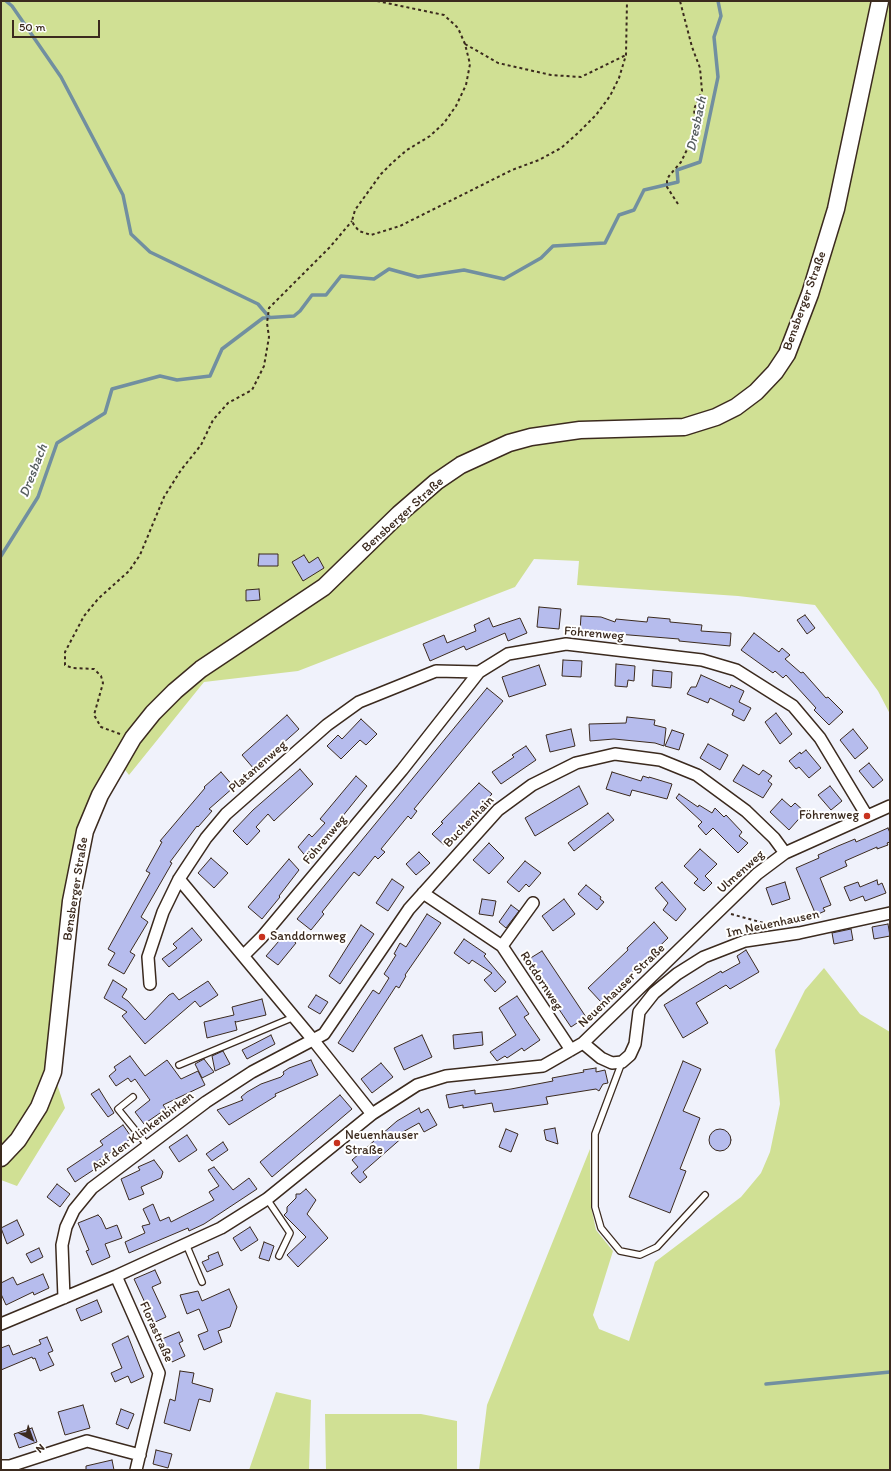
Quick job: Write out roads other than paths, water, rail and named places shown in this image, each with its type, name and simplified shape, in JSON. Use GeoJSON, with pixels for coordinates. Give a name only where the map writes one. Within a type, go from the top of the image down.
{"type":"FeatureCollection","features":[{"type":"Feature","properties":{"kind":"main road","name":"Bensberger Straße"},"geometry":{"type":"LineString","coordinates":[[1,1158],[18,1140],[39,1107],[53,1072],[71,901],[85,831],[100,795],[133,738],[153,713],[175,691],[201,669],[324,587],[409,505],[436,482],[461,465],[509,443],[531,437],[580,430],[684,426],[716,417],[756,392],[776,372],[787,354],[810,294],[836,209],[880,1]]}},
{"type":"Feature","properties":{"kind":"street","name":"Föhrenweg"},"geometry":{"type":"LineString","coordinates":[[244,955],[262,937],[377,799],[479,672],[508,654],[566,644],[702,660],[736,670],[793,706],[820,738],[867,816]]}},
{"type":"Feature","properties":{"kind":"street","name":"Platanenweg"},"geometry":{"type":"LineString","coordinates":[[150,984],[148,957],[163,912],[179,879],[206,838],[226,814],[327,724],[359,702],[436,670],[479,672]]}},
{"type":"Feature","properties":{"kind":"street","name":"Buchenhain"},"geometry":{"type":"LineString","coordinates":[[314,1041],[324,1034],[409,909],[498,810],[532,785],[576,763],[615,754],[660,760],[697,775],[746,811],[774,838],[785,853]]}},
{"type":"Feature","properties":{"kind":"street","name":"Ulmenweg"},"geometry":{"type":"LineString","coordinates":[[687,944],[757,874],[785,853],[890,806]]}},
{"type":"Feature","properties":{"kind":"street"},"geometry":{"type":"LineString","coordinates":[[179,879],[244,955],[372,1114]]}},
{"type":"Feature","properties":{"kind":"street","name":"Rotdornweg"},"geometry":{"type":"LineString","coordinates":[[423,893],[502,946],[571,1050]]}},
{"type":"Feature","properties":{"kind":"street","name":"Rotdornweg"},"geometry":{"type":"LineString","coordinates":[[502,946],[533,903]]}},
{"type":"Feature","properties":{"kind":"street","name":"Im Neuenhausen"},"geometry":{"type":"LineString","coordinates":[[622,1062],[630,1055],[635,1044],[639,1012],[654,993],[677,974],[704,957],[745,941],[799,933],[890,913]]}},
{"type":"Feature","properties":{"kind":"street","name":"Neuenhauser Straße"},"geometry":{"type":"LineString","coordinates":[[1,1324],[116,1276],[221,1228],[267,1199],[372,1114],[404,1092],[433,1079],[446,1076],[543,1066],[584,1043],[687,944]]}},
{"type":"Feature","properties":{"kind":"street","name":"Auf den Klinkenbirken"},"geometry":{"type":"LineString","coordinates":[[64,1298],[62,1244],[66,1227],[74,1210],[92,1188],[206,1102],[252,1072],[314,1041]]}},
{"type":"Feature","properties":{"kind":"street"},"geometry":{"type":"LineString","coordinates":[[584,1043],[601,1058],[612,1063],[622,1062]]}},
{"type":"Feature","properties":{"kind":"street","name":"Florastraße"},"geometry":{"type":"LineString","coordinates":[[116,1276],[159,1373],[136,1470]]}},
{"type":"Feature","properties":{"kind":"street"},"geometry":{"type":"LineString","coordinates":[[1,1466],[10,1466],[87,1441],[140,1455]]}},
{"type":"Feature","properties":{"kind":"lane"},"geometry":{"type":"LineString","coordinates":[[179,1065],[294,1016]]}},
{"type":"Feature","properties":{"kind":"lane"},"geometry":{"type":"LineString","coordinates":[[622,1062],[595,1134],[595,1207],[601,1228],[620,1252],[640,1255],[657,1247],[705,1195]]}},
{"type":"Feature","properties":{"kind":"lane"},"geometry":{"type":"LineString","coordinates":[[133,1097],[118,1109],[148,1146]]}},
{"type":"Feature","properties":{"kind":"lane"},"geometry":{"type":"LineString","coordinates":[[267,1199],[290,1233],[279,1256]]}},
{"type":"Feature","properties":{"kind":"lane"},"geometry":{"type":"LineString","coordinates":[[186,1244],[202,1282]]}},
{"type":"Feature","properties":{"kind":"waterway"},"geometry":{"type":"LineString","coordinates":[[6,1],[12,6],[61,77],[123,195],[131,234],[150,252],[258,304],[269,317]]}},
{"type":"Feature","properties":{"kind":"waterway","name":"Dresbach"},"geometry":{"type":"LineString","coordinates":[[1,556],[38,497],[57,443],[105,413],[112,389],[160,376],[177,380],[210,376],[222,349],[263,318],[294,316],[300,311],[312,295],[326,295],[341,276],[374,279],[389,269],[418,277],[464,270],[504,279],[541,258],[553,246],[605,243],[619,215],[634,210],[644,190],[678,182],[677,170],[700,162],[718,77],[714,37],[721,16],[718,1]]}},
{"type":"Feature","properties":{"kind":"waterway"},"geometry":{"type":"LineString","coordinates":[[766,1384],[890,1372]]}},
{"type":"Feature","properties":{"kind":"place","name":"Föhrenweg"},"geometry":{"type":"Point","coordinates":[867,816]}},
{"type":"Feature","properties":{"kind":"place","name":"Sanddornweg"},"geometry":{"type":"Point","coordinates":[262,937]}},
{"type":"Feature","properties":{"kind":"place","name":"Neuenhauser Straße"},"geometry":{"type":"Point","coordinates":[337,1143]}}]}
